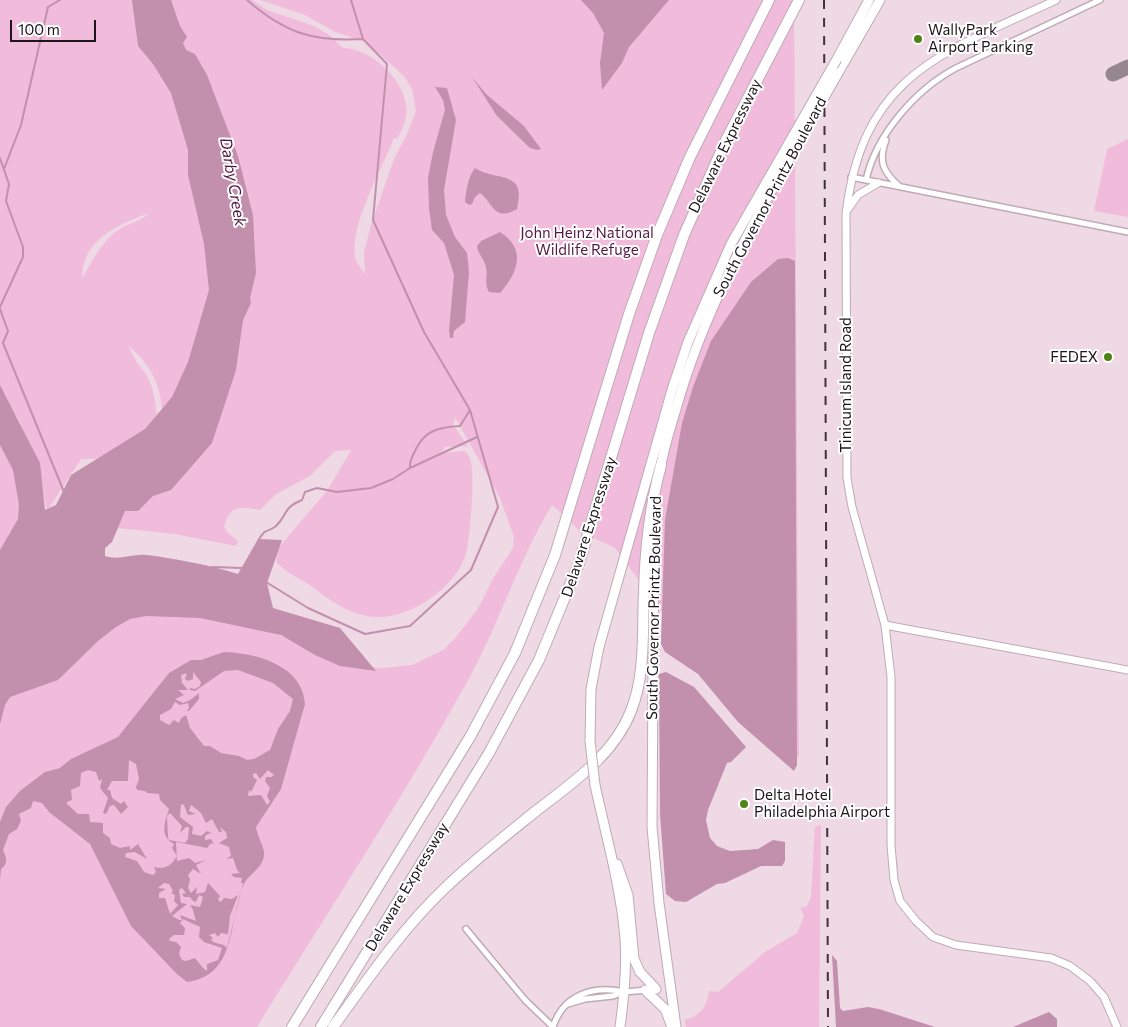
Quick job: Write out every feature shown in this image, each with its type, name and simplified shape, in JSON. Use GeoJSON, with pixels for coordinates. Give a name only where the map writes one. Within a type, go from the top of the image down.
{"type":"FeatureCollection","features":[{"type":"Feature","properties":{"kind":"highway","name":"Delaware Expressway"},"geometry":{"type":"LineString","coordinates":[[292,1027],[491,700],[532,614],[568,514],[627,321],[660,228],[690,157],[769,0]]}},
{"type":"Feature","properties":{"kind":"highway","name":"Delaware Expressway"},"geometry":{"type":"LineString","coordinates":[[322,1027],[490,753],[520,698],[562,608],[596,508],[651,326],[684,235],[729,134],[799,0]]}},
{"type":"Feature","properties":{"kind":"highway"},"geometry":{"type":"LineString","coordinates":[[333,1027],[384,956],[426,907],[472,864],[588,769],[607,751],[622,729],[634,704],[641,675],[647,542],[653,494],[661,465]]}},
{"type":"Feature","properties":{"kind":"main road","name":"South Governor Printz Boulevard"},"geometry":{"type":"LineString","coordinates":[[608,844],[595,785],[590,741],[590,699],[598,652],[680,364],[701,309],[731,244],[837,59],[868,0]]}},
{"type":"Feature","properties":{"kind":"main road","name":"South Governor Printz Boulevard"},"geometry":{"type":"LineString","coordinates":[[676,1027],[656,883],[652,804],[652,552],[655,506],[661,465],[699,335],[734,257],[776,180],[880,0]]}},
{"type":"Feature","properties":{"kind":"main road"},"geometry":{"type":"LineString","coordinates":[[608,844],[628,895],[635,963],[656,989]]}},
{"type":"Feature","properties":{"kind":"main road"},"geometry":{"type":"LineString","coordinates":[[608,844],[623,922],[625,951],[624,992],[620,1027]]}},
{"type":"Feature","properties":{"kind":"main road"},"geometry":{"type":"LineString","coordinates":[[645,990],[665,1009],[672,1027]]}},
{"type":"Feature","properties":{"kind":"street","name":"Tinicum Island Road"},"geometry":{"type":"LineString","coordinates":[[1056,0],[948,51],[912,75],[889,99],[873,122],[859,152],[851,177],[846,214],[847,478],[852,507],[885,625],[891,676],[891,845],[894,880],[900,900],[916,921],[933,937],[956,945],[1051,958],[1070,966],[1090,981],[1104,997],[1117,1027]]}},
{"type":"Feature","properties":{"kind":"street"},"geometry":{"type":"LineString","coordinates":[[866,180],[879,146],[889,132],[914,100],[941,76],[1100,0]]}},
{"type":"Feature","properties":{"kind":"street"},"geometry":{"type":"LineString","coordinates":[[889,132],[882,151],[882,163],[886,174],[899,187]]}},
{"type":"Feature","properties":{"kind":"street"},"geometry":{"type":"LineString","coordinates":[[851,177],[1128,232]]}},
{"type":"Feature","properties":{"kind":"street"},"geometry":{"type":"LineString","coordinates":[[846,214],[858,195],[878,183]]}},
{"type":"Feature","properties":{"kind":"street"},"geometry":{"type":"LineString","coordinates":[[885,625],[1128,670]]}},
{"type":"Feature","properties":{"kind":"street"},"geometry":{"type":"LineString","coordinates":[[466,929],[525,1000],[553,1027],[558,1013],[565,1005],[584,992],[612,989],[624,992],[671,988]]}},
{"type":"Feature","properties":{"kind":"green space","name":"John Heinz National Wildlife Refuge"},"geometry":{"type":"Polygon","coordinates":[[[0,0],[142,0],[176,40],[159,0],[252,0],[267,10],[314,26],[329,35],[343,48],[364,53],[384,66],[398,84],[406,105],[406,114],[401,131],[397,139],[394,138],[368,197],[357,229],[355,257],[365,274],[364,252],[371,225],[394,159],[416,111],[412,89],[404,76],[366,42],[335,32],[305,15],[260,0],[794,0],[799,757],[785,748],[666,617],[615,548],[581,532],[552,505],[529,548],[467,682],[390,813],[257,1027],[0,1027],[0,712],[16,684],[92,590],[274,633],[356,666],[382,668],[412,665],[443,650],[456,637],[477,610],[494,577],[513,548],[514,537],[500,498],[455,417],[453,425],[468,446],[445,447],[441,453],[464,451],[468,454],[471,461],[471,510],[469,539],[465,557],[449,582],[425,602],[411,610],[396,615],[382,617],[367,616],[339,605],[285,570],[277,563],[276,554],[278,548],[327,491],[351,450],[335,451],[310,476],[276,494],[260,510],[242,508],[233,511],[224,526],[227,532],[238,541],[236,546],[174,534],[109,527],[202,353],[162,414],[160,394],[153,376],[143,360],[129,346],[134,358],[151,384],[157,420],[119,458],[81,459],[47,511],[39,469],[19,420],[0,390],[0,0]],[[149,213],[114,229],[95,243],[88,253],[82,278],[97,252],[112,235],[149,213]]]}},
{"type":"Feature","properties":{"kind":"green space"},"geometry":{"type":"Polygon","coordinates":[[[1128,139],[1128,217],[1094,211],[1107,149],[1128,139]]]}},
{"type":"Feature","properties":{"kind":"green space"},"geometry":{"type":"Polygon","coordinates":[[[0,394],[33,478],[0,593],[0,394]]]}},
{"type":"Feature","properties":{"kind":"green space"},"geometry":{"type":"Polygon","coordinates":[[[821,825],[819,1027],[686,1027],[685,1020],[695,1016],[702,1010],[707,1002],[709,991],[718,992],[765,952],[797,933],[804,916],[800,908],[807,906],[811,897],[815,827],[821,825]]]}},
{"type":"Feature","properties":{"kind":"water","name":"Darby Creek"},"geometry":{"type":"Polygon","coordinates":[[[132,0],[171,0],[180,26],[187,37],[183,43],[186,50],[195,54],[207,75],[238,156],[253,215],[256,273],[250,298],[251,303],[243,320],[236,370],[212,443],[171,490],[153,496],[138,511],[125,511],[112,542],[105,548],[105,556],[116,558],[147,555],[170,558],[238,574],[258,539],[282,540],[267,583],[273,608],[340,628],[376,671],[340,666],[315,655],[281,635],[200,618],[146,616],[130,619],[116,627],[99,640],[58,680],[10,697],[5,705],[0,724],[0,550],[18,519],[19,505],[13,470],[0,445],[0,385],[40,463],[45,510],[56,505],[71,475],[145,429],[172,397],[188,362],[209,290],[204,244],[188,175],[188,150],[171,93],[153,64],[138,46],[132,0]]]}},
{"type":"Feature","properties":{"kind":"water"},"geometry":{"type":"Polygon","coordinates":[[[581,0],[669,0],[629,47],[622,63],[602,90],[600,63],[604,33],[593,13],[581,0]]]}},
{"type":"Feature","properties":{"kind":"water"},"geometry":{"type":"Polygon","coordinates":[[[472,77],[487,95],[524,126],[541,149],[530,148],[497,116],[472,77]]]}},
{"type":"Feature","properties":{"kind":"water"},"geometry":{"type":"Polygon","coordinates":[[[435,87],[447,88],[456,120],[444,190],[446,215],[455,237],[467,253],[469,272],[465,322],[454,331],[453,338],[450,338],[449,330],[454,275],[444,243],[432,230],[429,208],[428,178],[445,110],[443,100],[435,87]]]}},
{"type":"Feature","properties":{"kind":"water"},"geometry":{"type":"Polygon","coordinates":[[[475,168],[514,182],[518,188],[519,196],[517,209],[503,214],[498,212],[480,193],[475,197],[472,204],[469,205],[465,202],[469,180],[475,168]]]}},
{"type":"Feature","properties":{"kind":"water"},"geometry":{"type":"Polygon","coordinates":[[[500,232],[514,246],[517,253],[517,261],[511,277],[500,293],[489,292],[486,283],[485,265],[477,246],[481,241],[500,232]]]}},
{"type":"Feature","properties":{"kind":"water"},"geometry":{"type":"Polygon","coordinates":[[[788,258],[795,261],[797,765],[794,771],[738,722],[698,674],[665,652],[661,644],[665,520],[682,423],[693,387],[711,341],[751,282],[778,259],[788,258]]]}},
{"type":"Feature","properties":{"kind":"water"},"geometry":{"type":"Polygon","coordinates":[[[224,652],[250,655],[264,659],[287,671],[296,680],[302,691],[305,704],[281,789],[256,827],[264,857],[260,866],[244,884],[240,894],[243,884],[241,882],[242,878],[234,877],[231,874],[240,873],[233,858],[226,859],[231,856],[229,847],[219,843],[227,838],[226,832],[220,827],[222,832],[219,832],[212,819],[206,823],[201,813],[191,805],[189,811],[196,814],[188,815],[184,805],[181,804],[180,817],[193,827],[192,834],[201,836],[207,831],[215,835],[210,833],[205,836],[205,840],[211,839],[214,844],[211,843],[207,848],[176,842],[177,856],[177,861],[189,858],[195,863],[206,860],[196,865],[201,874],[193,869],[188,875],[190,879],[188,888],[191,893],[197,887],[196,894],[205,892],[208,883],[220,896],[218,900],[221,902],[224,898],[232,899],[238,895],[230,916],[228,934],[221,933],[218,937],[215,933],[209,935],[213,938],[211,940],[213,942],[227,948],[223,957],[215,969],[203,977],[187,982],[131,926],[90,844],[49,812],[42,803],[33,801],[31,808],[19,814],[21,821],[17,829],[9,834],[3,850],[6,861],[1,869],[0,880],[0,822],[6,807],[20,791],[45,772],[60,768],[71,759],[118,737],[169,673],[191,660],[201,660],[224,652]],[[238,670],[224,671],[195,691],[190,690],[190,688],[195,689],[200,686],[201,682],[193,672],[193,679],[188,681],[185,679],[187,673],[181,675],[182,683],[188,690],[178,690],[184,695],[175,699],[183,703],[199,693],[199,699],[189,711],[187,711],[189,708],[188,703],[180,705],[175,702],[171,709],[160,715],[160,720],[169,725],[174,720],[179,723],[181,718],[186,715],[190,728],[204,746],[210,746],[221,753],[239,756],[247,760],[254,759],[270,750],[278,729],[290,711],[293,699],[273,683],[238,670]],[[129,760],[128,781],[112,781],[107,790],[110,790],[112,798],[121,804],[124,801],[128,807],[121,814],[114,805],[110,806],[106,814],[103,813],[108,798],[100,788],[102,779],[99,781],[96,772],[88,770],[81,773],[80,786],[71,790],[72,800],[67,802],[67,804],[78,814],[89,814],[90,822],[103,823],[103,833],[110,838],[111,844],[120,848],[130,846],[130,850],[138,844],[147,859],[135,852],[126,853],[125,857],[137,861],[144,872],[153,875],[156,872],[154,867],[162,868],[173,862],[177,856],[172,848],[174,844],[166,837],[164,828],[169,809],[160,800],[159,794],[137,790],[136,787],[139,779],[136,764],[129,760]],[[268,770],[260,779],[256,773],[253,774],[253,777],[257,780],[251,792],[249,790],[248,796],[261,795],[267,805],[270,802],[267,796],[270,788],[265,781],[266,777],[274,775],[268,770]],[[170,813],[167,816],[169,840],[185,843],[188,839],[189,827],[186,827],[180,833],[182,826],[170,813]],[[164,883],[158,888],[166,889],[159,893],[159,898],[165,898],[170,914],[178,905],[174,901],[175,895],[171,893],[173,891],[169,884],[164,883]],[[182,888],[179,890],[181,903],[187,904],[172,916],[182,920],[180,915],[196,921],[190,905],[200,907],[203,897],[199,895],[196,902],[190,897],[184,897],[182,894],[186,893],[182,888]],[[183,919],[180,923],[185,928],[184,935],[174,935],[169,939],[170,941],[176,942],[181,947],[179,954],[182,960],[186,961],[195,958],[207,971],[207,964],[218,960],[222,948],[204,942],[199,937],[200,927],[183,919]]]}},
{"type":"Feature","properties":{"kind":"water"},"geometry":{"type":"Polygon","coordinates":[[[666,672],[694,687],[746,747],[731,762],[727,763],[708,810],[706,820],[710,838],[717,846],[730,851],[758,849],[773,840],[785,842],[785,861],[782,866],[761,866],[725,883],[717,884],[686,902],[675,901],[666,894],[660,814],[659,674],[666,672]]]}},
{"type":"Feature","properties":{"kind":"water"},"geometry":{"type":"Polygon","coordinates":[[[832,955],[837,961],[840,1008],[843,1011],[868,1007],[935,1027],[836,1027],[832,955]]]}},
{"type":"Feature","properties":{"kind":"water"},"geometry":{"type":"Polygon","coordinates":[[[1049,1012],[1057,1019],[1057,1027],[1013,1027],[1049,1012]]]}},
{"type":"Feature","properties":{"kind":"waterway"},"geometry":{"type":"LineString","coordinates":[[4,169],[21,125],[48,7],[60,0]]}},
{"type":"Feature","properties":{"kind":"waterway"},"geometry":{"type":"LineString","coordinates":[[247,0],[287,28],[301,33],[329,39],[363,39]]}},
{"type":"Feature","properties":{"kind":"waterway"},"geometry":{"type":"LineString","coordinates":[[266,582],[308,608],[365,634],[410,626],[471,570],[498,507],[470,410],[424,332],[373,220],[387,64],[363,39],[351,0]]}},
{"type":"Feature","properties":{"kind":"waterway"},"geometry":{"type":"LineString","coordinates":[[0,158],[9,184],[6,201],[23,247],[23,257],[0,307]]}},
{"type":"Feature","properties":{"kind":"waterway"},"geometry":{"type":"LineString","coordinates":[[0,309],[8,331],[3,343],[64,492]]}},
{"type":"Feature","properties":{"kind":"waterway"},"geometry":{"type":"LineString","coordinates":[[410,468],[413,456],[424,438],[434,431],[446,427],[460,426],[470,410]]}},
{"type":"Feature","properties":{"kind":"waterway"},"geometry":{"type":"LineString","coordinates":[[258,541],[265,532],[280,522],[291,506],[302,500],[305,492],[317,488],[337,492],[371,488],[477,437]]}},
{"type":"Feature","properties":{"kind":"waterway"},"geometry":{"type":"LineString","coordinates":[[212,567],[242,568]]}},
{"type":"Feature","properties":{"kind":"taxiway"},"geometry":{"type":"LineString","coordinates":[[1113,74],[1128,67]]}},
{"type":"Feature","properties":{"kind":"railway"},"geometry":{"type":"LineString","coordinates":[[824,0],[828,1027]]}},
{"type":"Feature","properties":{"kind":"place","name":"WallyPark Airport Parking"},"geometry":{"type":"Point","coordinates":[918,39]}},
{"type":"Feature","properties":{"kind":"place","name":"FEDEX"},"geometry":{"type":"Point","coordinates":[1108,357]}},
{"type":"Feature","properties":{"kind":"place","name":"Delta Hotel Philadelphia Airport"},"geometry":{"type":"Point","coordinates":[744,804]}}]}
